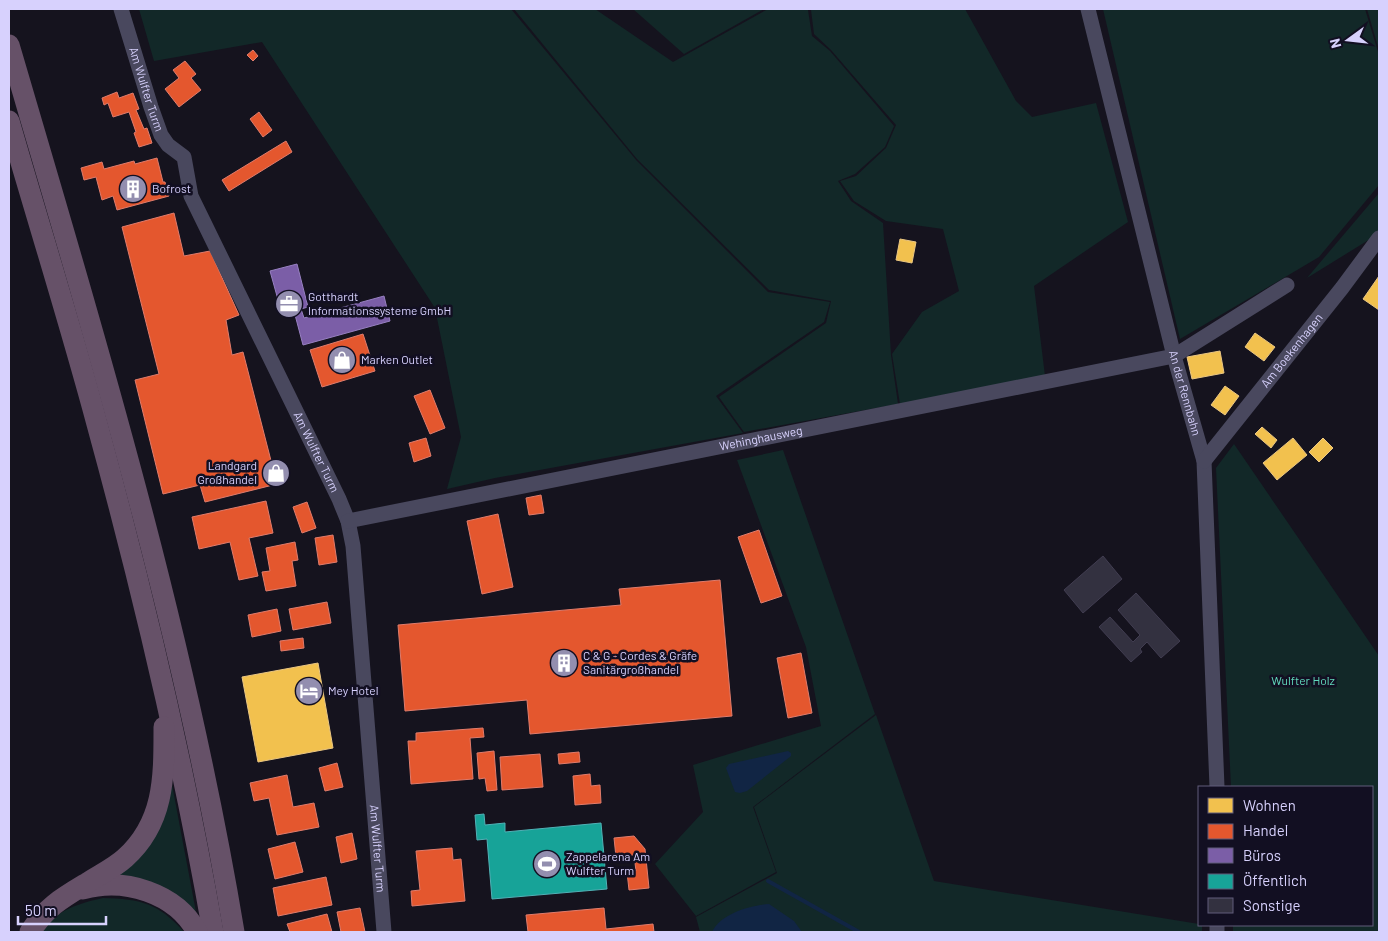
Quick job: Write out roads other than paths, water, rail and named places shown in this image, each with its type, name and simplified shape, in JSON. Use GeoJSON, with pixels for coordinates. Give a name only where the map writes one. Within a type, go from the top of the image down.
{"type":"FeatureCollection","features":[{"type":"Feature","properties":{"kind":"highway"},"geometry":{"type":"LineString","coordinates":[[9,45],[81,292],[141,509],[205,777],[234,932]]}},
{"type":"Feature","properties":{"kind":"highway"},"geometry":{"type":"LineString","coordinates":[[9,121],[97,422],[163,684],[184,777],[213,932]]}},
{"type":"Feature","properties":{"kind":"highway"},"geometry":{"type":"LineString","coordinates":[[30,932],[39,918],[55,903],[125,859],[141,841],[154,817],[162,788],[164,756],[163,684]]}},
{"type":"Feature","properties":{"kind":"highway"},"geometry":{"type":"LineString","coordinates":[[73,891],[92,886],[111,885],[149,892],[166,900],[182,912],[197,932]]}},
{"type":"Feature","properties":{"kind":"street","name":"Am Wulfter Turm"},"geometry":{"type":"LineString","coordinates":[[121,9],[161,135],[168,145],[184,157],[191,196],[336,491],[348,521],[353,546],[384,932]]}},
{"type":"Feature","properties":{"kind":"street","name":"An der Rennbahn"},"geometry":{"type":"LineString","coordinates":[[1088,9],[1174,356],[1204,461],[1217,786]]}},
{"type":"Feature","properties":{"kind":"street","name":"Am Boekenhagen"},"geometry":{"type":"LineString","coordinates":[[1204,461],[1342,288],[1379,238]]}},
{"type":"Feature","properties":{"kind":"street"},"geometry":{"type":"LineString","coordinates":[[1174,356],[1287,285]]}},
{"type":"Feature","properties":{"kind":"street","name":"Wehinghausweg"},"geometry":{"type":"LineString","coordinates":[[348,521],[1174,356]]}},
{"type":"Feature","properties":{"kind":"water"},"geometry":{"type":"Polygon","coordinates":[[[788,751],[791,753],[791,756],[747,791],[735,792],[726,768],[729,764],[788,751]]]}},
{"type":"Feature","properties":{"kind":"water"},"geometry":{"type":"Polygon","coordinates":[[[769,904],[794,921],[802,932],[712,932],[729,915],[753,906],[769,904]]]}},
{"type":"Feature","properties":{"kind":"waterway"},"geometry":{"type":"LineString","coordinates":[[768,881],[859,932]]}},
{"type":"Feature","properties":{"kind":"place","name":"Bofrost"},"geometry":{"type":"Point","coordinates":[133,189]}},
{"type":"Feature","properties":{"kind":"place","name":"Gotthardt Informationssysteme GmbH"},"geometry":{"type":"Point","coordinates":[289,304]}},
{"type":"Feature","properties":{"kind":"place","name":"Marken Outlet"},"geometry":{"type":"Point","coordinates":[342,360]}},
{"type":"Feature","properties":{"kind":"place","name":"Landgard Großhandel"},"geometry":{"type":"Point","coordinates":[276,473]}},
{"type":"Feature","properties":{"kind":"place","name":"C & G - Cordes & Gräfe Sanitärgroßhandel"},"geometry":{"type":"Point","coordinates":[564,663]}},
{"type":"Feature","properties":{"kind":"place","name":"Mey Hotel"},"geometry":{"type":"Point","coordinates":[309,691]}},
{"type":"Feature","properties":{"kind":"place","name":"Zappelarena Am Wulfter Turm"},"geometry":{"type":"Point","coordinates":[547,864]}},
{"type":"Feature","properties":{"kind":"park label","name":"Wulfter Holz"},"geometry":{"type":"Point","coordinates":[1303,681]}}]}
